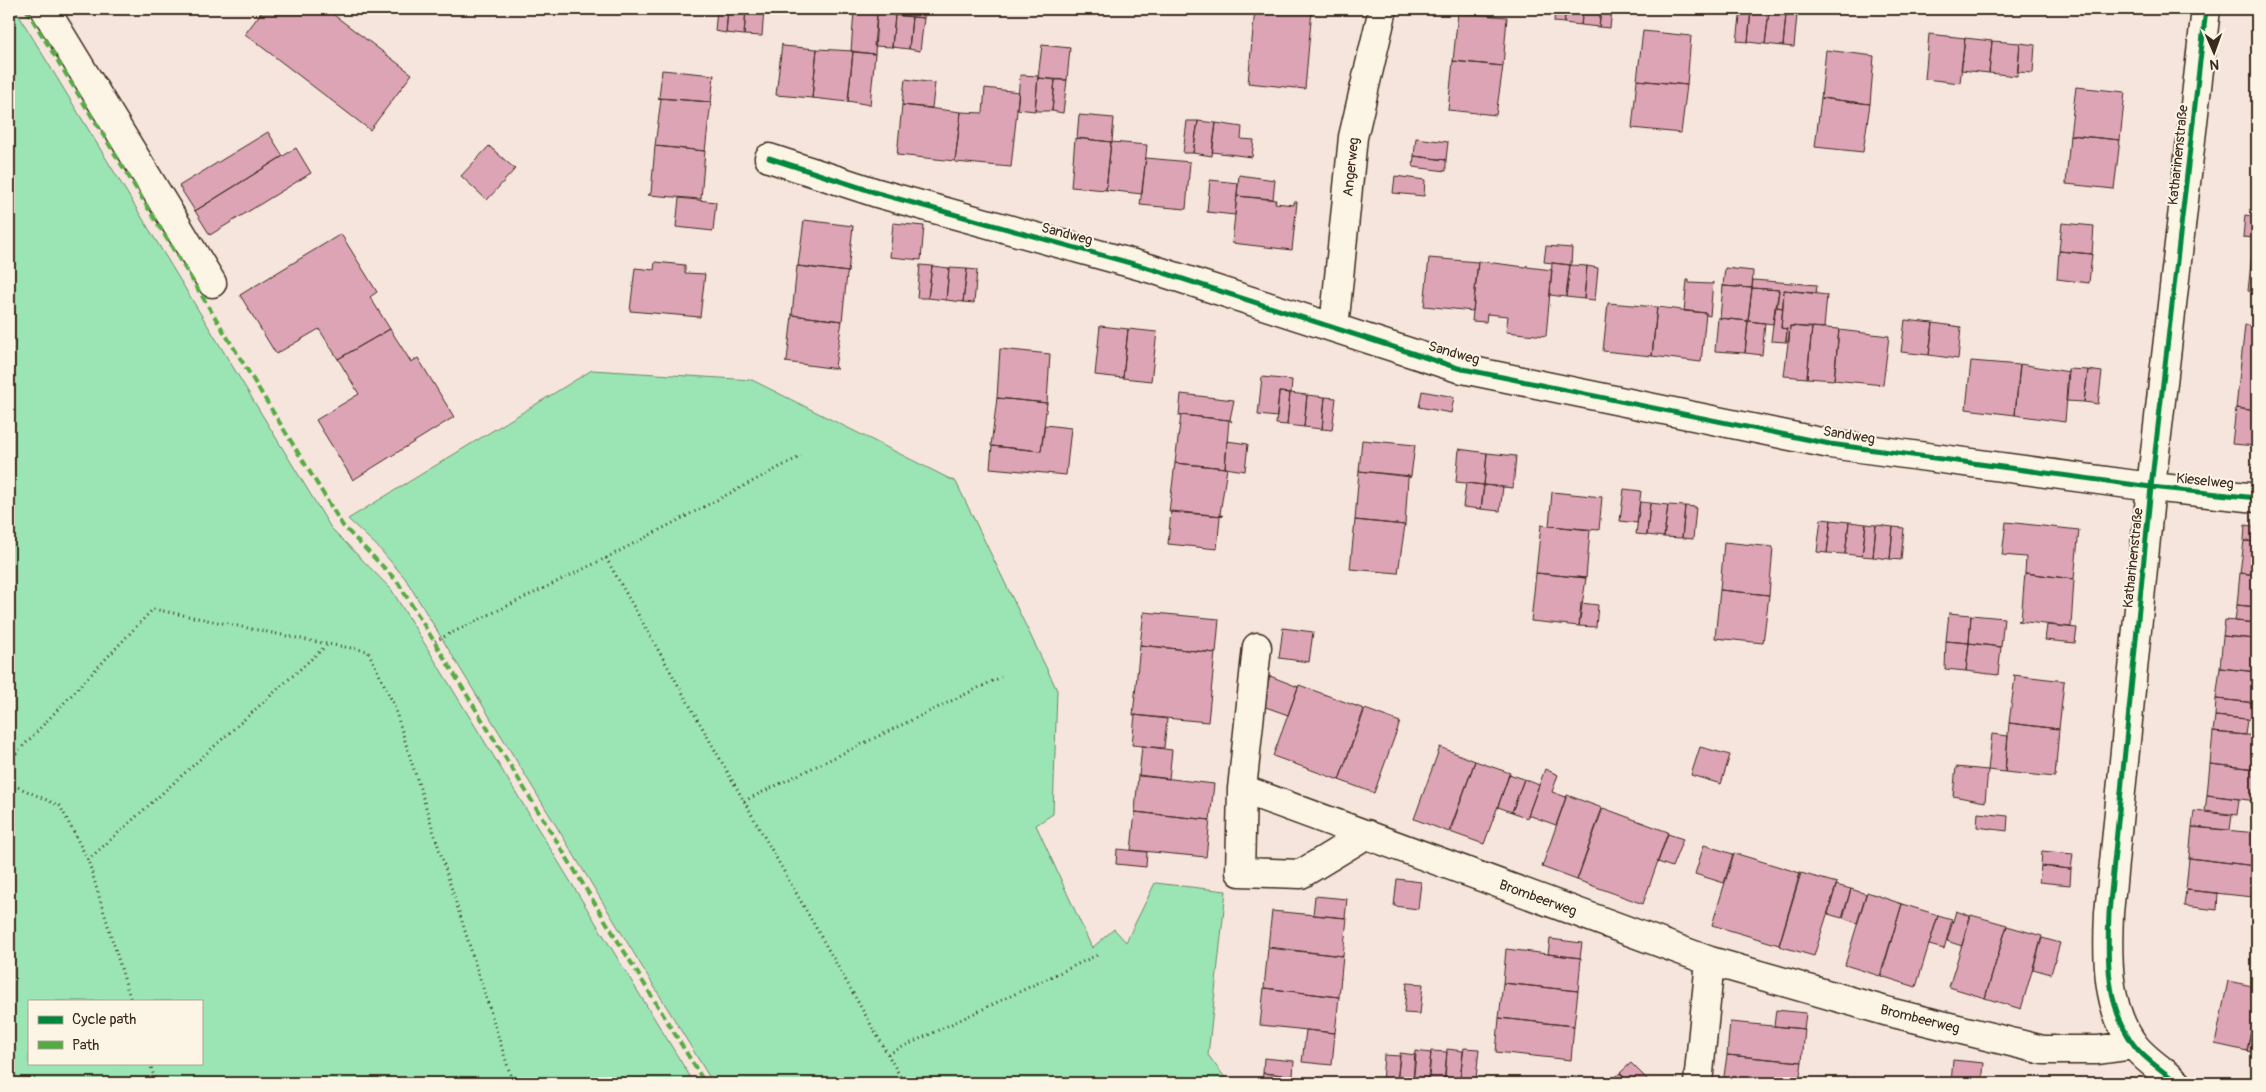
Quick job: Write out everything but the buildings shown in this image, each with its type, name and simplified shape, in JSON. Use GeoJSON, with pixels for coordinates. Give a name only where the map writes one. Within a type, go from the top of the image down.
{"type":"FeatureCollection","features":[{"type":"Feature","properties":{"kind":"street"},"geometry":{"type":"LineString","coordinates":[[45,9],[212,283]]}},
{"type":"Feature","properties":{"kind":"street","name":"Angerweg"},"geometry":{"type":"LineString","coordinates":[[1334,328],[1353,137],[1383,9]]}},
{"type":"Feature","properties":{"kind":"street","name":"Katharinenstraße"},"geometry":{"type":"LineString","coordinates":[[2134,1045],[2119,1017],[2107,962],[2109,913],[2151,487],[2206,9]]}},
{"type":"Feature","properties":{"kind":"street","name":"Sandweg"},"geometry":{"type":"LineString","coordinates":[[769,158],[877,193],[1152,269],[1458,368],[1830,444],[2151,487]]}},
{"type":"Feature","properties":{"kind":"street","name":"Kieselweg"},"geometry":{"type":"LineString","coordinates":[[2151,487],[2257,498]]}},
{"type":"Feature","properties":{"kind":"street"},"geometry":{"type":"LineString","coordinates":[[1257,648],[1242,789],[1240,872],[1301,874],[1367,834]]}},
{"type":"Feature","properties":{"kind":"street","name":"Brombeerweg"},"geometry":{"type":"LineString","coordinates":[[1242,789],[1710,961],[1889,1012],[2044,1050],[2098,1050],[2134,1045]]}},
{"type":"Feature","properties":{"kind":"street"},"geometry":{"type":"LineString","coordinates":[[1698,1083],[1710,961]]}},
{"type":"Feature","properties":{"kind":"street"},"geometry":{"type":"LineString","coordinates":[[2134,1045],[2177,1083]]}},
{"type":"Feature","properties":{"kind":"path"},"geometry":{"type":"LineString","coordinates":[[434,641],[606,558],[801,456]]}},
{"type":"Feature","properties":{"kind":"path"},"geometry":{"type":"LineString","coordinates":[[606,558],[904,1083]]}},
{"type":"Feature","properties":{"kind":"path"},"geometry":{"type":"LineString","coordinates":[[9,761],[153,608],[368,652],[393,703],[513,1083]]}},
{"type":"Feature","properties":{"kind":"path"},"geometry":{"type":"LineString","coordinates":[[88,860],[328,644]]}},
{"type":"Feature","properties":{"kind":"path"},"geometry":{"type":"LineString","coordinates":[[744,801],[1001,677]]}},
{"type":"Feature","properties":{"kind":"path"},"geometry":{"type":"LineString","coordinates":[[9,783],[60,806],[88,860],[131,1000]]}},
{"type":"Feature","properties":{"kind":"path"},"geometry":{"type":"LineString","coordinates":[[888,1054],[1097,955]]}},
{"type":"Feature","properties":{"kind":"path"},"geometry":{"type":"LineString","coordinates":[[150,1064],[156,1083]]}},
{"type":"Feature","properties":{"kind":"green space"},"geometry":{"type":"Polygon","coordinates":[[[9,9],[15,9],[331,528],[391,589],[694,1083],[9,1083],[9,9]]]}},
{"type":"Feature","properties":{"kind":"green space"},"geometry":{"type":"Polygon","coordinates":[[[592,370],[752,380],[956,482],[1057,690],[1053,814],[1036,825],[1092,948],[1114,929],[1126,942],[1155,883],[1226,891],[1208,1055],[1229,1083],[713,1083],[405,578],[378,547],[348,519],[592,370]]]}},
{"type":"Feature","properties":{"kind":"marked path"},"geometry":{"type":"LineString","coordinates":[[26,9],[343,526],[397,581],[705,1083]]}},
{"type":"Feature","properties":{"kind":"cycle path"},"geometry":{"type":"LineString","coordinates":[[2177,1083],[2143,1055],[2125,1031],[2113,999],[2110,982],[2108,930],[2151,487],[2206,9]]}},
{"type":"Feature","properties":{"kind":"cycle path"},"geometry":{"type":"LineString","coordinates":[[769,158],[877,193],[1152,269],[1458,368],[1830,444],[2151,487],[2257,498]]}}]}
